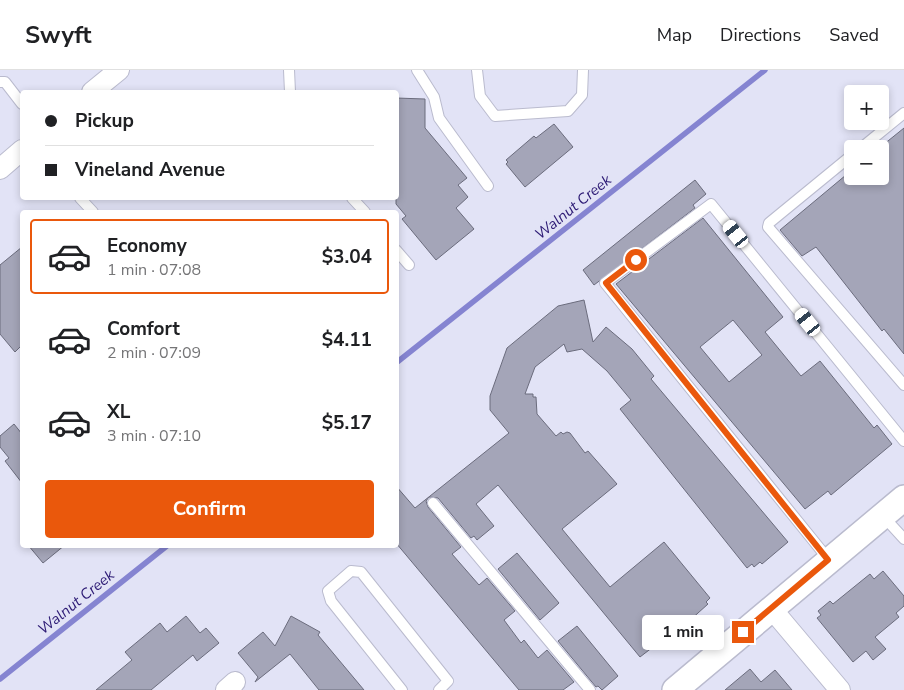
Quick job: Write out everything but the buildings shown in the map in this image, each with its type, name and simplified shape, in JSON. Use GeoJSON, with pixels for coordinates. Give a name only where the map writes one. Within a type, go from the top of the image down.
{"type":"FeatureCollection","features":[{"type":"Feature","properties":{"kind":"street"},"geometry":{"type":"LineString","coordinates":[[94,90],[119,70]]}},
{"type":"Feature","properties":{"kind":"street"},"geometry":{"type":"LineString","coordinates":[[0,168],[20,152]]}},
{"type":"Feature","properties":{"kind":"street"},"geometry":{"type":"LineString","coordinates":[[675,690],[904,498]]}},
{"type":"Feature","properties":{"kind":"street"},"geometry":{"type":"LineString","coordinates":[[771,608],[840,690]]}},
{"type":"Feature","properties":{"kind":"lane"},"geometry":{"type":"LineString","coordinates":[[289,70],[290,90]]}},
{"type":"Feature","properties":{"kind":"lane"},"geometry":{"type":"LineString","coordinates":[[416,70],[434,97],[439,118],[488,186]]}},
{"type":"Feature","properties":{"kind":"lane"},"geometry":{"type":"LineString","coordinates":[[477,70],[480,96],[496,116],[568,111],[582,95],[583,70]]}},
{"type":"Feature","properties":{"kind":"lane"},"geometry":{"type":"LineString","coordinates":[[0,82],[5,82],[20,101]]}},
{"type":"Feature","properties":{"kind":"lane"},"geometry":{"type":"LineString","coordinates":[[871,140],[904,113]]}},
{"type":"Feature","properties":{"kind":"lane"},"geometry":{"type":"LineString","coordinates":[[844,162],[769,223],[768,228],[904,385]]}},
{"type":"Feature","properties":{"kind":"lane"},"geometry":{"type":"LineString","coordinates":[[82,200],[91,210]]}},
{"type":"Feature","properties":{"kind":"lane"},"geometry":{"type":"LineString","coordinates":[[354,200],[363,210]]}},
{"type":"Feature","properties":{"kind":"lane"},"geometry":{"type":"LineString","coordinates":[[828,560],[606,283],[711,204],[904,441]]}},
{"type":"Feature","properties":{"kind":"lane"},"geometry":{"type":"LineString","coordinates":[[399,253],[409,265]]}},
{"type":"Feature","properties":{"kind":"lane"},"geometry":{"type":"LineString","coordinates":[[433,503],[590,690]]}},
{"type":"Feature","properties":{"kind":"lane"},"geometry":{"type":"LineString","coordinates":[[883,515],[904,538]]}},
{"type":"Feature","properties":{"kind":"lane"},"geometry":{"type":"LineString","coordinates":[[402,690],[331,601],[328,591],[351,571],[361,572],[448,681],[439,690]]}},
{"type":"Feature","properties":{"kind":"waterway","name":"Walnut Creek"},"geometry":{"type":"LineString","coordinates":[[399,361],[765,70]]}},
{"type":"Feature","properties":{"kind":"waterway","name":"Walnut Creek"},"geometry":{"type":"LineString","coordinates":[[0,679],[164,548]]}},
{"type":"Feature","properties":{"kind":"route"},"geometry":{"type":"LineString","coordinates":[[636,260],[606,283],[828,560],[743,632]]}}]}
